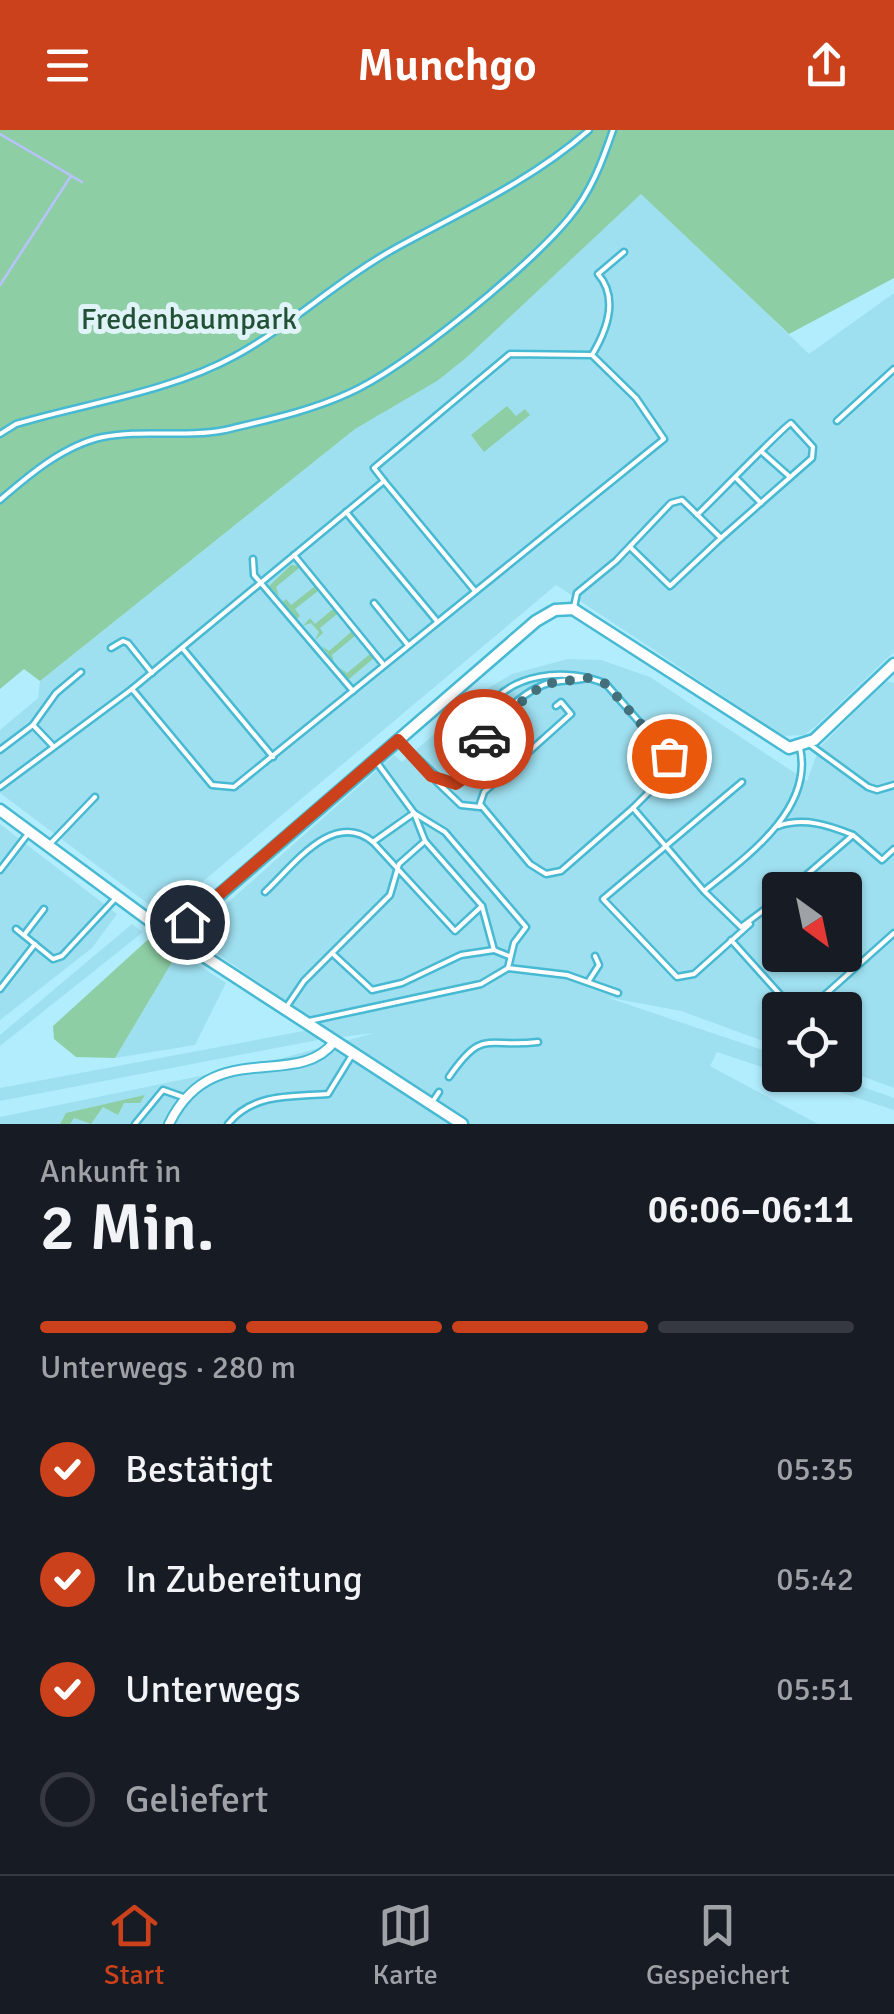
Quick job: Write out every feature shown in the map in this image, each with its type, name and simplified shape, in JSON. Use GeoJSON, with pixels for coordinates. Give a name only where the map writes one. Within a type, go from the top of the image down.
{"type":"FeatureCollection","features":[{"type":"Feature","properties":{"kind":"street"},"geometry":{"type":"LineString","coordinates":[[172,934],[536,621],[555,610],[573,609],[799,746],[892,671]]}},
{"type":"Feature","properties":{"kind":"street"},"geometry":{"type":"LineString","coordinates":[[0,810],[172,934],[462,1124]]}},
{"type":"Feature","properties":{"kind":"street"},"geometry":{"type":"LineString","coordinates":[[169,1124],[182,1097],[202,1080],[292,1062],[326,1051],[334,1042]]}},
{"type":"Feature","properties":{"kind":"lane"},"geometry":{"type":"LineString","coordinates":[[0,434],[16,424],[152,388],[234,356],[378,259],[496,195],[590,130]]}},
{"type":"Feature","properties":{"kind":"lane"},"geometry":{"type":"LineString","coordinates":[[0,500],[59,455],[103,437],[178,437],[220,431],[324,404],[354,391],[414,352],[545,244],[586,195],[613,130]]}},
{"type":"Feature","properties":{"kind":"lane"},"geometry":{"type":"LineString","coordinates":[[592,355],[603,337],[610,296],[598,274],[624,252]]}},
{"type":"Feature","properties":{"kind":"lane"},"geometry":{"type":"LineString","coordinates":[[132,689],[219,789],[234,787],[664,439],[636,398],[592,355],[510,354],[374,468],[475,590]]}},
{"type":"Feature","properties":{"kind":"lane"},"geometry":{"type":"LineString","coordinates":[[837,421],[894,369]]}},
{"type":"Feature","properties":{"kind":"lane"},"geometry":{"type":"LineString","coordinates":[[630,547],[670,586],[814,452],[792,423],[776,432],[738,479],[697,515]]}},
{"type":"Feature","properties":{"kind":"lane"},"geometry":{"type":"LineString","coordinates":[[762,452],[790,477]]}},
{"type":"Feature","properties":{"kind":"lane"},"geometry":{"type":"LineString","coordinates":[[738,479],[760,502]]}},
{"type":"Feature","properties":{"kind":"lane"},"geometry":{"type":"LineString","coordinates":[[0,788],[52,745],[66,740],[132,689],[384,481]]}},
{"type":"Feature","properties":{"kind":"lane"},"geometry":{"type":"LineString","coordinates":[[573,609],[578,593],[630,547],[671,503],[682,500],[721,538]]}},
{"type":"Feature","properties":{"kind":"lane"},"geometry":{"type":"LineString","coordinates":[[346,512],[438,621]]}},
{"type":"Feature","properties":{"kind":"lane"},"geometry":{"type":"LineString","coordinates":[[294,555],[384,665]]}},
{"type":"Feature","properties":{"kind":"lane"},"geometry":{"type":"LineString","coordinates":[[252,559],[260,583],[352,691]]}},
{"type":"Feature","properties":{"kind":"lane"},"geometry":{"type":"LineString","coordinates":[[374,603],[408,645]]}},
{"type":"Feature","properties":{"kind":"lane"},"geometry":{"type":"LineString","coordinates":[[111,648],[123,641],[128,643],[152,673]]}},
{"type":"Feature","properties":{"kind":"lane"},"geometry":{"type":"LineString","coordinates":[[182,648],[273,757]]}},
{"type":"Feature","properties":{"kind":"lane"},"geometry":{"type":"LineString","coordinates":[[0,750],[33,725],[56,693],[81,672]]}},
{"type":"Feature","properties":{"kind":"lane"},"geometry":{"type":"LineString","coordinates":[[398,740],[452,800],[480,807],[530,864],[546,874],[561,871],[633,808],[667,774],[669,756],[606,684],[588,678],[538,677],[516,683],[486,711],[478,758]]}},
{"type":"Feature","properties":{"kind":"lane"},"geometry":{"type":"LineString","coordinates":[[431,776],[456,784],[474,771],[487,731],[530,693],[544,684],[588,678]]}},
{"type":"Feature","properties":{"kind":"lane"},"geometry":{"type":"LineString","coordinates":[[480,807],[484,792],[571,714],[560,702],[556,706]]}},
{"type":"Feature","properties":{"kind":"lane"},"geometry":{"type":"LineString","coordinates":[[33,725],[52,745]]}},
{"type":"Feature","properties":{"kind":"lane"},"geometry":{"type":"LineString","coordinates":[[799,746],[868,787],[878,790],[894,785]]}},
{"type":"Feature","properties":{"kind":"lane"},"geometry":{"type":"LineString","coordinates":[[704,891],[769,839],[778,826],[799,780],[799,746]]}},
{"type":"Feature","properties":{"kind":"lane"},"geometry":{"type":"LineString","coordinates":[[374,760],[414,813],[425,840],[482,906],[494,950]]}},
{"type":"Feature","properties":{"kind":"lane"},"geometry":{"type":"LineString","coordinates":[[742,782],[603,900],[677,977],[694,974],[762,914]]}},
{"type":"Feature","properties":{"kind":"lane"},"geometry":{"type":"LineString","coordinates":[[49,845],[96,797]]}},
{"type":"Feature","properties":{"kind":"lane"},"geometry":{"type":"LineString","coordinates":[[633,808],[735,924],[750,924]]}},
{"type":"Feature","properties":{"kind":"lane"},"geometry":{"type":"LineString","coordinates":[[372,842],[414,813]]}},
{"type":"Feature","properties":{"kind":"lane"},"geometry":{"type":"LineString","coordinates":[[414,813],[445,832],[526,927],[508,956],[508,968]]}},
{"type":"Feature","properties":{"kind":"lane"},"geometry":{"type":"LineString","coordinates":[[778,826],[792,821],[826,824],[853,835],[882,860],[894,849]]}},
{"type":"Feature","properties":{"kind":"lane"},"geometry":{"type":"LineString","coordinates":[[265,892],[332,833],[350,830],[372,842],[454,931],[482,906]]}},
{"type":"Feature","properties":{"kind":"lane"},"geometry":{"type":"LineString","coordinates":[[0,870],[30,831]]}},
{"type":"Feature","properties":{"kind":"lane"},"geometry":{"type":"LineString","coordinates":[[810,872],[853,835]]}},
{"type":"Feature","properties":{"kind":"lane"},"geometry":{"type":"LineString","coordinates":[[284,1009],[390,895],[398,870],[425,840]]}},
{"type":"Feature","properties":{"kind":"lane"},"geometry":{"type":"LineString","coordinates":[[16,929],[53,958],[62,956],[117,896]]}},
{"type":"Feature","properties":{"kind":"lane"},"geometry":{"type":"LineString","coordinates":[[24,935],[44,910]]}},
{"type":"Feature","properties":{"kind":"lane"},"geometry":{"type":"LineString","coordinates":[[828,992],[894,933]]}},
{"type":"Feature","properties":{"kind":"lane"},"geometry":{"type":"LineString","coordinates":[[731,940],[778,992]]}},
{"type":"Feature","properties":{"kind":"lane"},"geometry":{"type":"LineString","coordinates":[[0,989],[35,944]]}},
{"type":"Feature","properties":{"kind":"lane"},"geometry":{"type":"LineString","coordinates":[[332,953],[372,990],[402,983],[462,955],[494,950],[508,956]]}},
{"type":"Feature","properties":{"kind":"lane"},"geometry":{"type":"LineString","coordinates":[[588,982],[600,965],[595,956]]}},
{"type":"Feature","properties":{"kind":"lane"},"geometry":{"type":"LineString","coordinates":[[305,1023],[347,1010],[481,984],[508,968],[567,975],[618,993]]}},
{"type":"Feature","properties":{"kind":"lane"},"geometry":{"type":"LineString","coordinates":[[449,1077],[470,1048],[484,1041],[505,1046],[538,1042]]}},
{"type":"Feature","properties":{"kind":"lane"},"geometry":{"type":"LineString","coordinates":[[228,1124],[242,1106],[275,1098],[328,1094],[352,1054]]}},
{"type":"Feature","properties":{"kind":"lane"},"geometry":{"type":"LineString","coordinates":[[135,1124],[163,1090],[182,1097]]}},
{"type":"Feature","properties":{"kind":"lane"},"geometry":{"type":"LineString","coordinates":[[432,1104],[439,1092]]}},
{"type":"Feature","properties":{"kind":"shaded area"},"geometry":{"type":"Polygon","coordinates":[[[642,193],[809,354],[894,293],[894,652],[815,727],[804,735],[783,736],[556,585],[163,915],[0,793],[0,730],[38,698],[40,681],[355,429],[436,381],[642,193]]]}},
{"type":"Feature","properties":{"kind":"shaded area"},"geometry":{"type":"Polygon","coordinates":[[[568,659],[601,660],[650,677],[807,781],[819,748],[886,681],[894,683],[894,1088],[862,1076],[862,992],[762,992],[762,1040],[681,1011],[606,997],[762,1050],[762,1067],[717,1052],[710,1066],[818,1124],[0,1124],[0,1117],[268,1062],[374,1033],[342,1037],[321,1025],[200,942],[197,930],[394,755],[402,762],[485,690],[512,674],[568,659]]]}},
{"type":"Feature","properties":{"kind":"shaded area"},"geometry":{"type":"Polygon","coordinates":[[[0,824],[117,914],[92,948],[0,1020],[0,824]]]}},
{"type":"Feature","properties":{"kind":"shaded area"},"geometry":{"type":"Polygon","coordinates":[[[132,924],[143,932],[0,1046],[0,1035],[132,924]]]}},
{"type":"Feature","properties":{"kind":"shaded area"},"geometry":{"type":"Polygon","coordinates":[[[178,952],[226,983],[195,1045],[115,1058],[178,952]]]}},
{"type":"Feature","properties":{"kind":"shaded area"},"geometry":{"type":"Polygon","coordinates":[[[314,1029],[328,1038],[0,1101],[0,1088],[314,1029]]]}},
{"type":"Feature","properties":{"kind":"shaded area"},"geometry":{"type":"Polygon","coordinates":[[[862,1086],[894,1098],[894,1110],[839,1092],[862,1092],[862,1086]]]}},
{"type":"Feature","properties":{"kind":"green space","name":"Fredenbaumpark"},"geometry":{"type":"Polygon","coordinates":[[[0,130],[894,130],[894,278],[789,334],[641,194],[437,381],[355,429],[40,681],[24,669],[0,689],[0,130]]]}},
{"type":"Feature","properties":{"kind":"green space"},"geometry":{"type":"Polygon","coordinates":[[[507,406],[516,416],[525,409],[530,415],[484,452],[471,435],[507,406]]]}},
{"type":"Feature","properties":{"kind":"green space"},"geometry":{"type":"Polygon","coordinates":[[[291,565],[300,566],[375,657],[348,680],[340,668],[347,673],[370,654],[355,636],[332,655],[334,663],[322,646],[329,651],[351,632],[337,614],[320,628],[323,633],[315,640],[319,632],[311,623],[303,626],[310,618],[315,624],[333,609],[318,591],[295,609],[300,616],[295,620],[281,603],[286,599],[291,605],[314,587],[299,568],[276,587],[279,596],[269,586],[291,565]]]}},
{"type":"Feature","properties":{"kind":"green space"},"geometry":{"type":"Polygon","coordinates":[[[153,935],[178,952],[115,1058],[76,1057],[54,1039],[53,1026],[153,935]]]}},
{"type":"Feature","properties":{"kind":"green space"},"geometry":{"type":"Polygon","coordinates":[[[145,1095],[140,1103],[124,1103],[118,1115],[103,1107],[91,1124],[74,1118],[70,1124],[60,1124],[66,1113],[145,1095]]]}},
{"type":"Feature","properties":{"kind":"waterway"},"geometry":{"type":"LineString","coordinates":[[0,134],[82,182]]}},
{"type":"Feature","properties":{"kind":"waterway"},"geometry":{"type":"LineString","coordinates":[[0,285],[71,176]]}},
{"type":"Feature","properties":{"kind":"way so far"},"geometry":{"type":"LineString","coordinates":[[484,739],[502,717],[544,684],[588,678],[606,684],[669,756]]}},
{"type":"Feature","properties":{"kind":"route"},"geometry":{"type":"LineString","coordinates":[[187,922],[398,740],[431,776],[456,784],[474,771],[484,739]]}}]}
